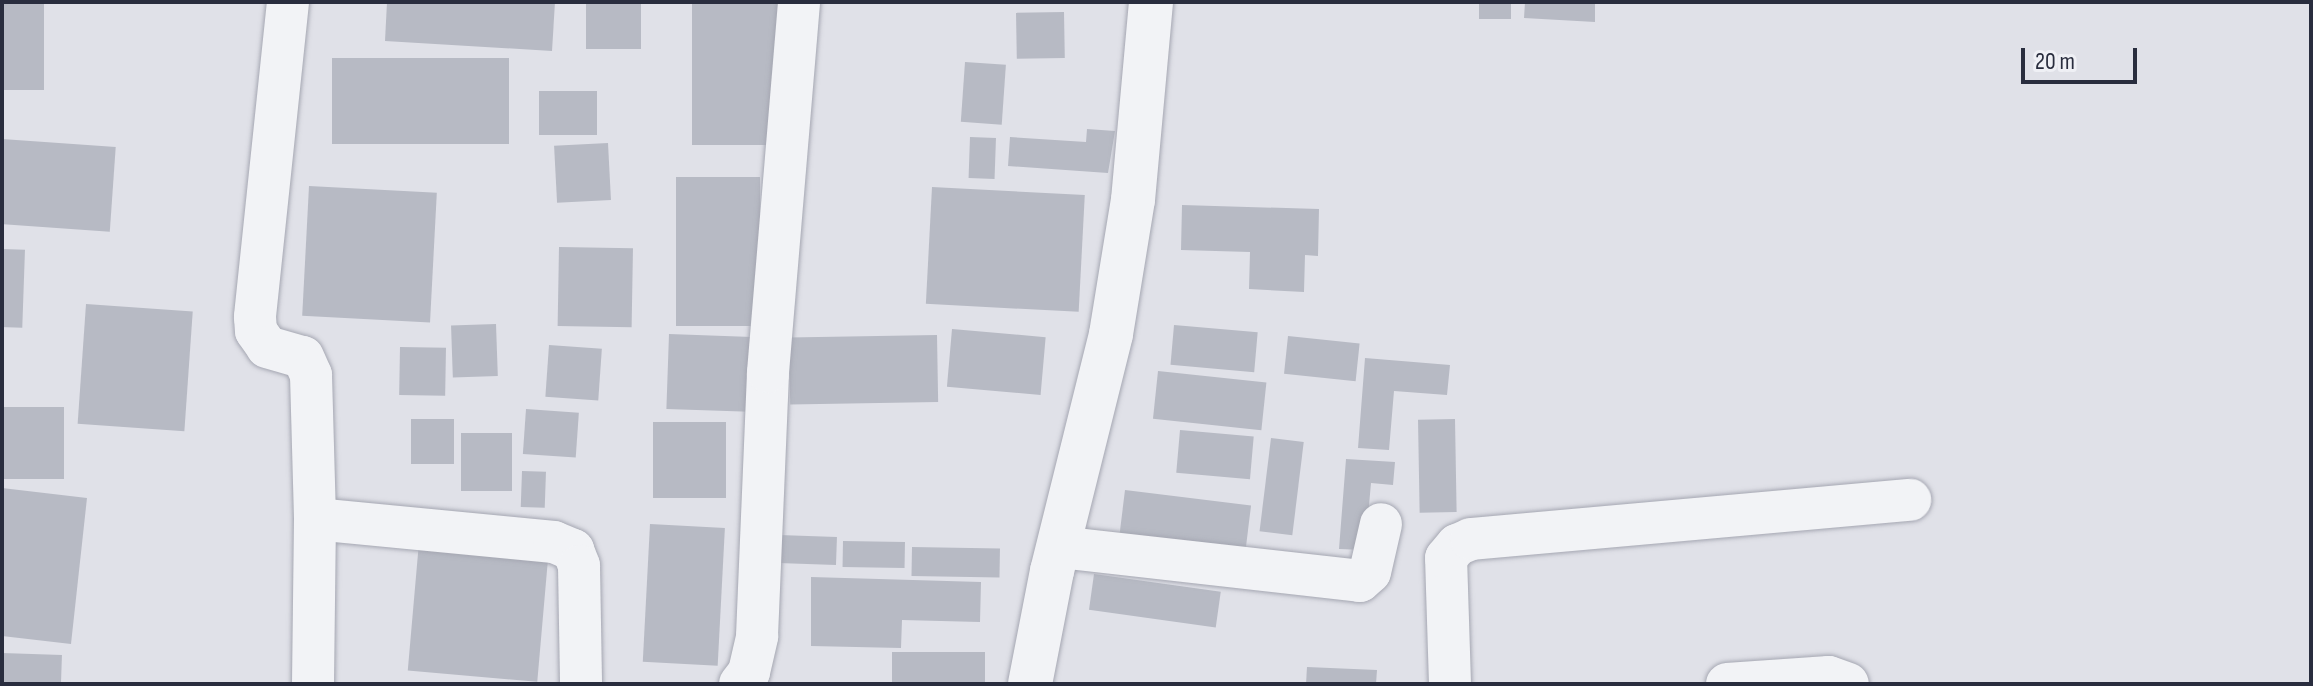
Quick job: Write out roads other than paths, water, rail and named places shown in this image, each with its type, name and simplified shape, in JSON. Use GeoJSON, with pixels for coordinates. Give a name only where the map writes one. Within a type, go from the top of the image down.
{"type":"FeatureCollection","features":[{"type":"Feature","properties":{"kind":"street"},"geometry":{"type":"LineString","coordinates":[[288,2],[256,331],[267,347],[303,357],[310,368],[315,519],[313,684]]}},
{"type":"Feature","properties":{"kind":"street"},"geometry":{"type":"LineString","coordinates":[[740,684],[749,672],[757,636],[768,372],[799,2]]}},
{"type":"Feature","properties":{"kind":"street"},"geometry":{"type":"LineString","coordinates":[[1030,684],[1059,547],[1111,334],[1125,254],[1151,2]]}},
{"type":"Feature","properties":{"kind":"street"},"geometry":{"type":"LineString","coordinates":[[1450,684],[1446,558],[1457,545],[1471,539],[1910,500]]}},
{"type":"Feature","properties":{"kind":"street"},"geometry":{"type":"LineString","coordinates":[[315,519],[554,542],[573,550],[579,566],[581,684]]}},
{"type":"Feature","properties":{"kind":"street"},"geometry":{"type":"LineString","coordinates":[[1059,547],[1360,581],[1370,572],[1381,524]]}},
{"type":"Feature","properties":{"kind":"street"},"geometry":{"type":"LineString","coordinates":[[1727,684],[1829,677],[1848,684]]}}]}
